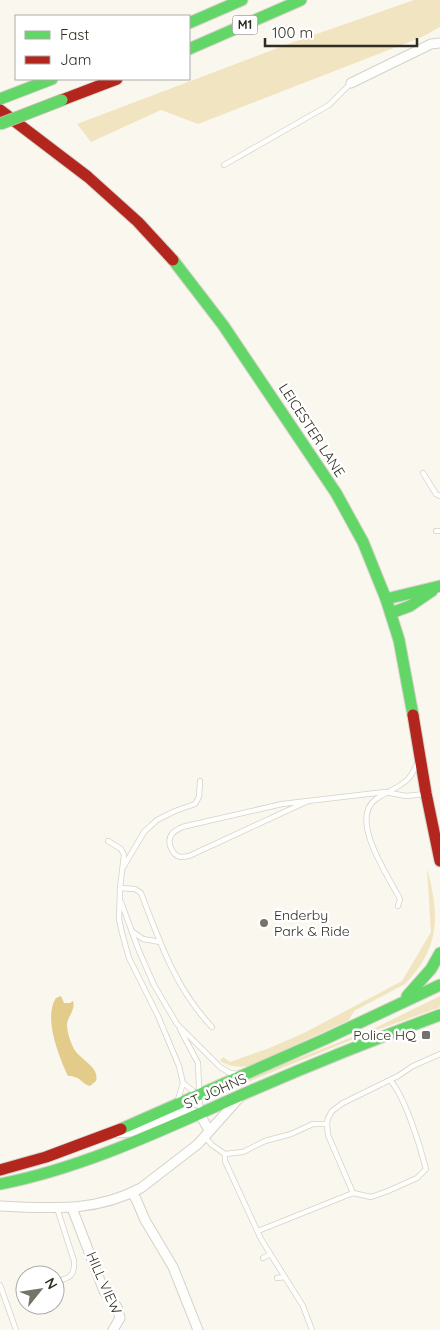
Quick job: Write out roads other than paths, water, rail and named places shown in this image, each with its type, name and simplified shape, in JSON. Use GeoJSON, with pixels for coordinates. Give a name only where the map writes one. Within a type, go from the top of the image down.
{"type":"FeatureCollection","features":[{"type":"Feature","properties":{"kind":"main road","name":"M1"},"geometry":{"type":"LineString","coordinates":[[190,23],[242,0]]}},
{"type":"Feature","properties":{"kind":"main road","name":"M1"},"geometry":{"type":"LineString","coordinates":[[190,49],[301,0]]}},
{"type":"Feature","properties":{"kind":"main road"},"geometry":{"type":"LineString","coordinates":[[0,99],[49,80]]}},
{"type":"Feature","properties":{"kind":"main road"},"geometry":{"type":"LineString","coordinates":[[0,124],[114,80]]}},
{"type":"Feature","properties":{"kind":"main road","name":"LEICESTER LANE"},"geometry":{"type":"LineString","coordinates":[[0,110],[88,177],[145,229],[189,278],[336,493],[363,542],[391,613],[403,659],[426,793],[440,859]]}},
{"type":"Feature","properties":{"kind":"main road"},"geometry":{"type":"LineString","coordinates":[[386,599],[438,587]]}},
{"type":"Feature","properties":{"kind":"main road"},"geometry":{"type":"LineString","coordinates":[[391,613],[417,602],[438,587]]}},
{"type":"Feature","properties":{"kind":"main road"},"geometry":{"type":"LineString","coordinates":[[403,1001],[431,969],[440,953]]}},
{"type":"Feature","properties":{"kind":"main road","name":"ST JOHNS"},"geometry":{"type":"LineString","coordinates":[[0,1170],[46,1157],[107,1135],[354,1026],[440,984]]}},
{"type":"Feature","properties":{"kind":"main road","name":"ST JOHNS"},"geometry":{"type":"LineString","coordinates":[[0,1184],[62,1168],[104,1153],[363,1044],[440,1016]]}},
{"type":"Feature","properties":{"kind":"main road"},"geometry":{"type":"LineString","coordinates":[[198,1095],[217,1097],[242,1095]]}},
{"type":"Feature","properties":{"kind":"street"},"geometry":{"type":"LineString","coordinates":[[351,83],[431,44],[440,43]]}},
{"type":"Feature","properties":{"kind":"street"},"geometry":{"type":"LineString","coordinates":[[0,1206],[72,1208],[101,1204],[132,1193],[207,1134],[242,1095]]}},
{"type":"Feature","properties":{"kind":"street"},"geometry":{"type":"LineString","coordinates":[[107,1135],[130,1132],[181,1111],[200,1114],[207,1134]]}},
{"type":"Feature","properties":{"kind":"street"},"geometry":{"type":"LineString","coordinates":[[132,1193],[145,1220],[173,1267],[198,1330]]}},
{"type":"Feature","properties":{"kind":"street","name":"HILL VIEW"},"geometry":{"type":"LineString","coordinates":[[72,1208],[104,1292],[117,1307],[120,1318],[113,1330]]}},
{"type":"Feature","properties":{"kind":"lane"},"geometry":{"type":"LineString","coordinates":[[224,165],[329,105],[351,83]]}},
{"type":"Feature","properties":{"kind":"lane"},"geometry":{"type":"LineString","coordinates":[[423,473],[436,494],[440,496]]}},
{"type":"Feature","properties":{"kind":"lane"},"geometry":{"type":"LineString","coordinates":[[308,801],[189,856],[181,857],[175,854],[170,845],[172,834],[189,825],[282,804],[385,792],[396,788],[410,778],[420,759]]}},
{"type":"Feature","properties":{"kind":"lane"},"geometry":{"type":"LineString","coordinates":[[124,867],[144,832],[157,820],[174,811],[195,804],[199,797],[200,781]]}},
{"type":"Feature","properties":{"kind":"lane"},"geometry":{"type":"LineString","coordinates":[[398,906],[400,899],[378,859],[367,833],[366,814],[371,802],[385,792],[406,796],[426,793]]}},
{"type":"Feature","properties":{"kind":"lane"},"geometry":{"type":"LineString","coordinates":[[108,840],[122,849],[124,856],[119,919],[129,958],[158,1016],[179,1066],[183,1083],[177,1103]]}},
{"type":"Feature","properties":{"kind":"lane"},"geometry":{"type":"LineString","coordinates":[[120,888],[135,889],[141,893],[160,942],[183,991],[197,1012],[212,1027]]}},
{"type":"Feature","properties":{"kind":"lane"},"geometry":{"type":"LineString","coordinates":[[120,898],[131,931],[154,985],[198,1063],[200,1114]]}},
{"type":"Feature","properties":{"kind":"lane"},"geometry":{"type":"LineString","coordinates":[[131,931],[143,939],[160,942]]}},
{"type":"Feature","properties":{"kind":"lane"},"geometry":{"type":"LineString","coordinates":[[177,1024],[220,1067],[230,1073],[242,1075]]}},
{"type":"Feature","properties":{"kind":"lane"},"geometry":{"type":"LineString","coordinates":[[353,1194],[328,1135],[328,1118],[332,1111],[343,1103],[390,1080],[413,1066],[440,1054]]}},
{"type":"Feature","properties":{"kind":"lane"},"geometry":{"type":"LineString","coordinates":[[258,1231],[353,1194],[371,1197],[417,1178],[426,1169],[419,1142],[397,1087],[390,1080]]}},
{"type":"Feature","properties":{"kind":"lane"},"geometry":{"type":"LineString","coordinates":[[183,1083],[198,1095]]}},
{"type":"Feature","properties":{"kind":"lane"},"geometry":{"type":"LineString","coordinates":[[207,1134],[212,1145],[225,1154],[243,1152],[265,1141],[291,1134],[313,1124],[327,1124]]}},
{"type":"Feature","properties":{"kind":"lane"},"geometry":{"type":"LineString","coordinates":[[225,1154],[225,1161],[258,1231],[302,1306],[312,1330]]}},
{"type":"Feature","properties":{"kind":"lane"},"geometry":{"type":"LineString","coordinates":[[58,1208],[74,1260],[74,1269],[70,1276],[65,1278]]}},
{"type":"Feature","properties":{"kind":"lane"},"geometry":{"type":"LineString","coordinates":[[263,1258],[270,1254]]}},
{"type":"Feature","properties":{"kind":"lane"},"geometry":{"type":"LineString","coordinates":[[277,1278],[285,1277]]}},
{"type":"Feature","properties":{"kind":"lane"},"geometry":{"type":"LineString","coordinates":[[0,1285],[16,1330]]}},
{"type":"Feature","properties":{"kind":"place","name":"Enderby Park & Ride"},"geometry":{"type":"Point","coordinates":[264,923]}},
{"type":"Feature","properties":{"kind":"place","name":"Police HQ"},"geometry":{"type":"Point","coordinates":[426,1035]}}]}
